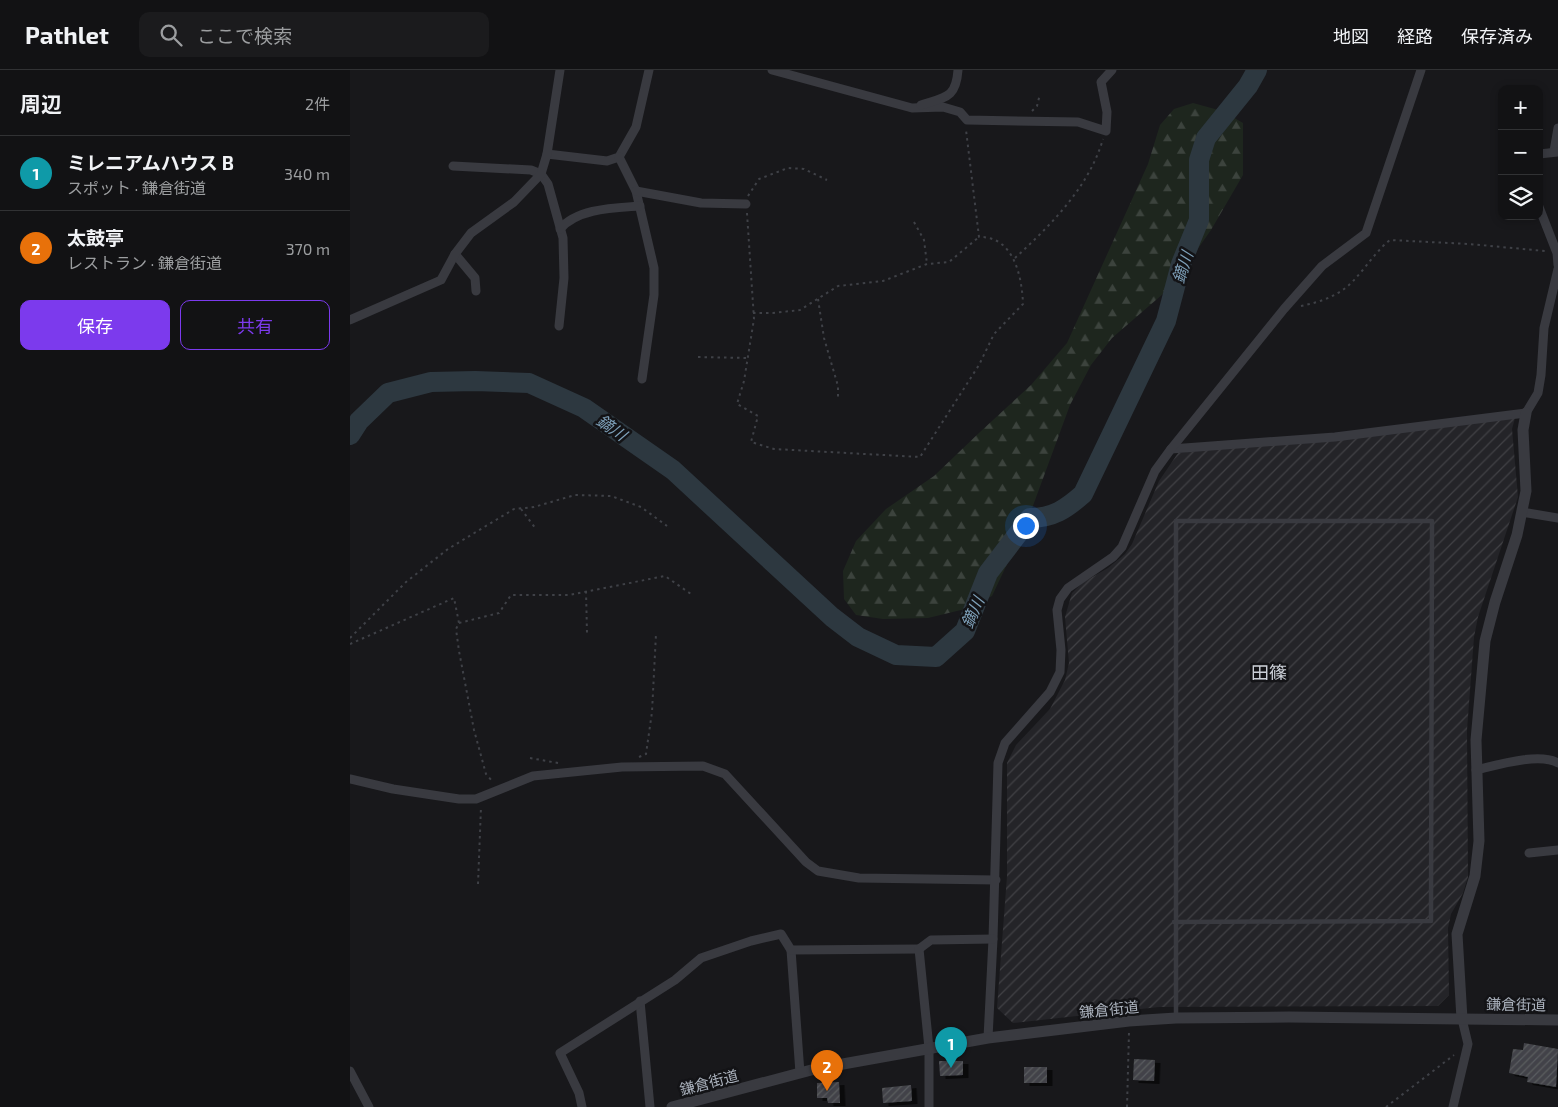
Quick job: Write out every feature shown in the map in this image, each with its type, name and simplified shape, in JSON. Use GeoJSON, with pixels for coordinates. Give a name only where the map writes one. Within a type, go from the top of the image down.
{"type":"FeatureCollection","features":[{"type":"Feature","properties":{"kind":"street"},"geometry":{"type":"LineString","coordinates":[[350,320],[441,280],[455,254],[471,232],[514,202],[541,174],[547,154],[560,70]]}},
{"type":"Feature","properties":{"kind":"street"},"geometry":{"type":"LineString","coordinates":[[547,154],[607,161],[619,157],[636,127],[649,70]]}},
{"type":"Feature","properties":{"kind":"street"},"geometry":{"type":"LineString","coordinates":[[772,70],[912,108],[942,107],[960,112],[967,120],[1078,122],[1106,131],[1107,112],[1101,82],[1112,70]]}},
{"type":"Feature","properties":{"kind":"street"},"geometry":{"type":"LineString","coordinates":[[912,108],[947,96],[957,86],[958,70]]}},
{"type":"Feature","properties":{"kind":"street"},"geometry":{"type":"LineString","coordinates":[[988,1038],[994,939],[998,763],[1005,743],[1050,692],[1060,672],[1061,650],[1057,610],[1060,599],[1068,588],[1113,557],[1122,547],[1155,471],[1171,448],[1288,304],[1322,266],[1366,233],[1420,70]]}},
{"type":"Feature","properties":{"kind":"street"},"geometry":{"type":"LineString","coordinates":[[1543,153],[1556,151],[1558,128]]}},
{"type":"Feature","properties":{"kind":"street"},"geometry":{"type":"LineString","coordinates":[[619,157],[636,191],[654,268],[654,295],[642,379]]}},
{"type":"Feature","properties":{"kind":"street"},"geometry":{"type":"LineString","coordinates":[[452,166],[531,170],[541,174],[548,184],[564,246],[564,278],[558,326]]}},
{"type":"Feature","properties":{"kind":"street"},"geometry":{"type":"LineString","coordinates":[[636,191],[701,203],[746,204]]}},
{"type":"Feature","properties":{"kind":"street"},"geometry":{"type":"LineString","coordinates":[[560,229],[578,217],[601,210],[640,206]]}},
{"type":"Feature","properties":{"kind":"street"},"geometry":{"type":"LineString","coordinates":[[1543,217],[1557,253],[1558,265]]}},
{"type":"Feature","properties":{"kind":"street"},"geometry":{"type":"LineString","coordinates":[[455,254],[475,278],[476,291]]}},
{"type":"Feature","properties":{"kind":"street"},"geometry":{"type":"LineString","coordinates":[[1453,1107],[1468,1044],[1462,1018],[1457,934],[1475,876],[1479,841],[1476,740],[1484,641],[1517,535],[1522,512],[1526,490],[1523,430],[1526,413],[1538,393],[1544,328],[1558,274]]}},
{"type":"Feature","properties":{"kind":"street"},"geometry":{"type":"LineString","coordinates":[[1171,448],[1335,437],[1526,413]]}},
{"type":"Feature","properties":{"kind":"street"},"geometry":{"type":"LineString","coordinates":[[1522,512],[1558,518]]}},
{"type":"Feature","properties":{"kind":"street"},"geometry":{"type":"LineString","coordinates":[[1476,770],[1503,764],[1550,758],[1558,763]]}},
{"type":"Feature","properties":{"kind":"street"},"geometry":{"type":"LineString","coordinates":[[350,779],[393,789],[459,799],[476,799],[532,776],[622,767],[692,766],[716,769],[725,774],[806,862],[818,871],[859,878],[891,880],[996,880]]}},
{"type":"Feature","properties":{"kind":"street"},"geometry":{"type":"LineString","coordinates":[[1529,853],[1558,850]]}},
{"type":"Feature","properties":{"kind":"street"},"geometry":{"type":"LineString","coordinates":[[582,1107],[579,1093],[560,1054],[675,980],[701,958],[751,941],[782,934],[791,950],[800,1073]]}},
{"type":"Feature","properties":{"kind":"street"},"geometry":{"type":"LineString","coordinates":[[791,950],[919,949],[931,940],[994,939]]}},
{"type":"Feature","properties":{"kind":"street"},"geometry":{"type":"LineString","coordinates":[[919,949],[929,1048],[929,1107]]}},
{"type":"Feature","properties":{"kind":"street"},"geometry":{"type":"LineString","coordinates":[[640,1001],[650,1107]]}},
{"type":"Feature","properties":{"kind":"street","name":"鎌倉街道"},"geometry":{"type":"LineString","coordinates":[[672,1107],[707,1102],[800,1073],[929,1048],[988,1038],[1129,1021],[1176,1018],[1558,1020]]}},
{"type":"Feature","properties":{"kind":"street"},"geometry":{"type":"LineString","coordinates":[[350,1071],[369,1107]]}},
{"type":"Feature","properties":{"kind":"lane"},"geometry":{"type":"LineString","coordinates":[[1174,922],[1431,921],[1432,521],[1176,521],[1174,922],[1176,1018]]}},
{"type":"Feature","properties":{"kind":"path"},"geometry":{"type":"LineString","coordinates":[[1021,121],[1037,106],[1040,94]]}},
{"type":"Feature","properties":{"kind":"path"},"geometry":{"type":"LineString","coordinates":[[967,120],[966,144],[972,171],[979,237]]}},
{"type":"Feature","properties":{"kind":"path"},"geometry":{"type":"LineString","coordinates":[[1015,258],[1058,217],[1078,190],[1096,162],[1106,131]]}},
{"type":"Feature","properties":{"kind":"path"},"geometry":{"type":"LineString","coordinates":[[753,313],[773,314],[800,310],[831,289],[883,281],[927,264],[949,262],[979,237],[986,237],[996,241],[1015,258],[1022,282],[1023,304],[994,334],[979,365],[920,457],[774,449],[751,442],[758,416],[737,404],[747,358],[753,313],[746,204],[748,194],[759,179],[788,168],[804,169],[827,180]]}},
{"type":"Feature","properties":{"kind":"path"},"geometry":{"type":"LineString","coordinates":[[914,222],[924,240],[927,264]]}},
{"type":"Feature","properties":{"kind":"path"},"geometry":{"type":"LineString","coordinates":[[1288,304],[1300,306],[1318,302],[1343,291],[1381,247],[1390,240],[1469,244],[1557,253]]}},
{"type":"Feature","properties":{"kind":"path"},"geometry":{"type":"LineString","coordinates":[[818,299],[824,338],[838,386],[838,399]]}},
{"type":"Feature","properties":{"kind":"path"},"geometry":{"type":"LineString","coordinates":[[698,358],[747,358]]}},
{"type":"Feature","properties":{"kind":"path"},"geometry":{"type":"LineString","coordinates":[[350,638],[374,616],[386,600],[426,566],[492,520],[514,509],[534,508],[576,495],[611,496],[641,507],[667,526]]}},
{"type":"Feature","properties":{"kind":"path"},"geometry":{"type":"LineString","coordinates":[[520,509],[536,529]]}},
{"type":"Feature","properties":{"kind":"path"},"geometry":{"type":"LineString","coordinates":[[459,623],[499,614],[511,595],[569,594],[665,576],[691,594]]}},
{"type":"Feature","properties":{"kind":"path"},"geometry":{"type":"LineString","coordinates":[[586,591],[587,633]]}},
{"type":"Feature","properties":{"kind":"path"},"geometry":{"type":"LineString","coordinates":[[350,644],[454,598],[459,623],[456,629],[459,651],[479,754],[489,779],[504,788]]}},
{"type":"Feature","properties":{"kind":"path"},"geometry":{"type":"LineString","coordinates":[[622,767],[646,754],[652,712],[656,634]]}},
{"type":"Feature","properties":{"kind":"path"},"geometry":{"type":"LineString","coordinates":[[530,758],[550,760],[566,766],[572,772]]}},
{"type":"Feature","properties":{"kind":"path"},"geometry":{"type":"LineString","coordinates":[[476,799],[480,802],[481,812],[478,884]]}},
{"type":"Feature","properties":{"kind":"path"},"geometry":{"type":"LineString","coordinates":[[1127,1107],[1129,1021]]}},
{"type":"Feature","properties":{"kind":"path"},"geometry":{"type":"LineString","coordinates":[[1386,1107],[1468,1044]]}},
{"type":"Feature","properties":{"kind":"shaded area"},"geometry":{"type":"Polygon","coordinates":[[[1515,418],[1512,429],[1518,497],[1478,617],[1474,637],[1467,730],[1468,877],[1463,893],[1451,914],[1448,928],[1449,995],[1438,1006],[1159,1007],[1013,1023],[997,1008],[1007,876],[1007,763],[1016,745],[1050,709],[1065,680],[1069,663],[1065,617],[1072,593],[1082,583],[1108,568],[1125,554],[1132,544],[1159,481],[1178,453],[1515,418]]]}},
{"type":"Feature","properties":{"kind":"green space"},"geometry":{"type":"Polygon","coordinates":[[[1193,103],[1222,111],[1243,123],[1243,175],[1211,230],[1171,287],[1112,338],[1091,365],[1070,405],[1027,522],[992,596],[965,609],[928,618],[883,619],[856,615],[844,599],[843,571],[856,541],[886,509],[934,476],[1031,385],[1067,343],[1148,164],[1160,125],[1174,109],[1193,103]]]}},
{"type":"Feature","properties":{"kind":"building"},"geometry":{"type":"Polygon","coordinates":[[[1524,1043],[1558,1049],[1556,1087],[1527,1082],[1528,1077],[1509,1073],[1513,1049],[1523,1050],[1524,1043]]]}},
{"type":"Feature","properties":{"kind":"building"},"geometry":{"type":"Polygon","coordinates":[[[1134,1059],[1155,1060],[1154,1081],[1133,1080],[1134,1059]]]}},
{"type":"Feature","properties":{"kind":"building"},"geometry":{"type":"Polygon","coordinates":[[[939,1061],[963,1061],[963,1075],[940,1076],[939,1061]]]}},
{"type":"Feature","properties":{"kind":"building"},"geometry":{"type":"Polygon","coordinates":[[[1024,1067],[1047,1067],[1047,1083],[1024,1083],[1024,1067]]]}},
{"type":"Feature","properties":{"kind":"building"},"geometry":{"type":"Polygon","coordinates":[[[839,1082],[840,1103],[828,1103],[827,1098],[817,1098],[817,1083],[839,1082]]]}},
{"type":"Feature","properties":{"kind":"building"},"geometry":{"type":"Polygon","coordinates":[[[911,1085],[912,1101],[883,1103],[882,1088],[911,1085]]]}},
{"type":"Feature","properties":{"kind":"waterway","name":"鏑川"},"geometry":{"type":"LineString","coordinates":[[350,435],[359,421],[388,393],[431,382],[529,383],[584,408],[673,470],[832,617],[858,637],[896,655],[936,657],[965,631],[988,573],[1030,518],[1038,518],[1059,512],[1083,494],[1166,321],[1181,264],[1199,220],[1199,160],[1206,138],[1248,86],[1257,70]]}},
{"type":"Feature","properties":{"kind":"place","name":"ミレニアムハウス B"},"geometry":{"type":"Point","coordinates":[951,1068]}},
{"type":"Feature","properties":{"kind":"place","name":"太鼓亭"},"geometry":{"type":"Point","coordinates":[827,1091]}},
{"type":"Feature","properties":{"kind":"district","name":"田篠"},"geometry":{"type":"Point","coordinates":[1269,672]}}]}
